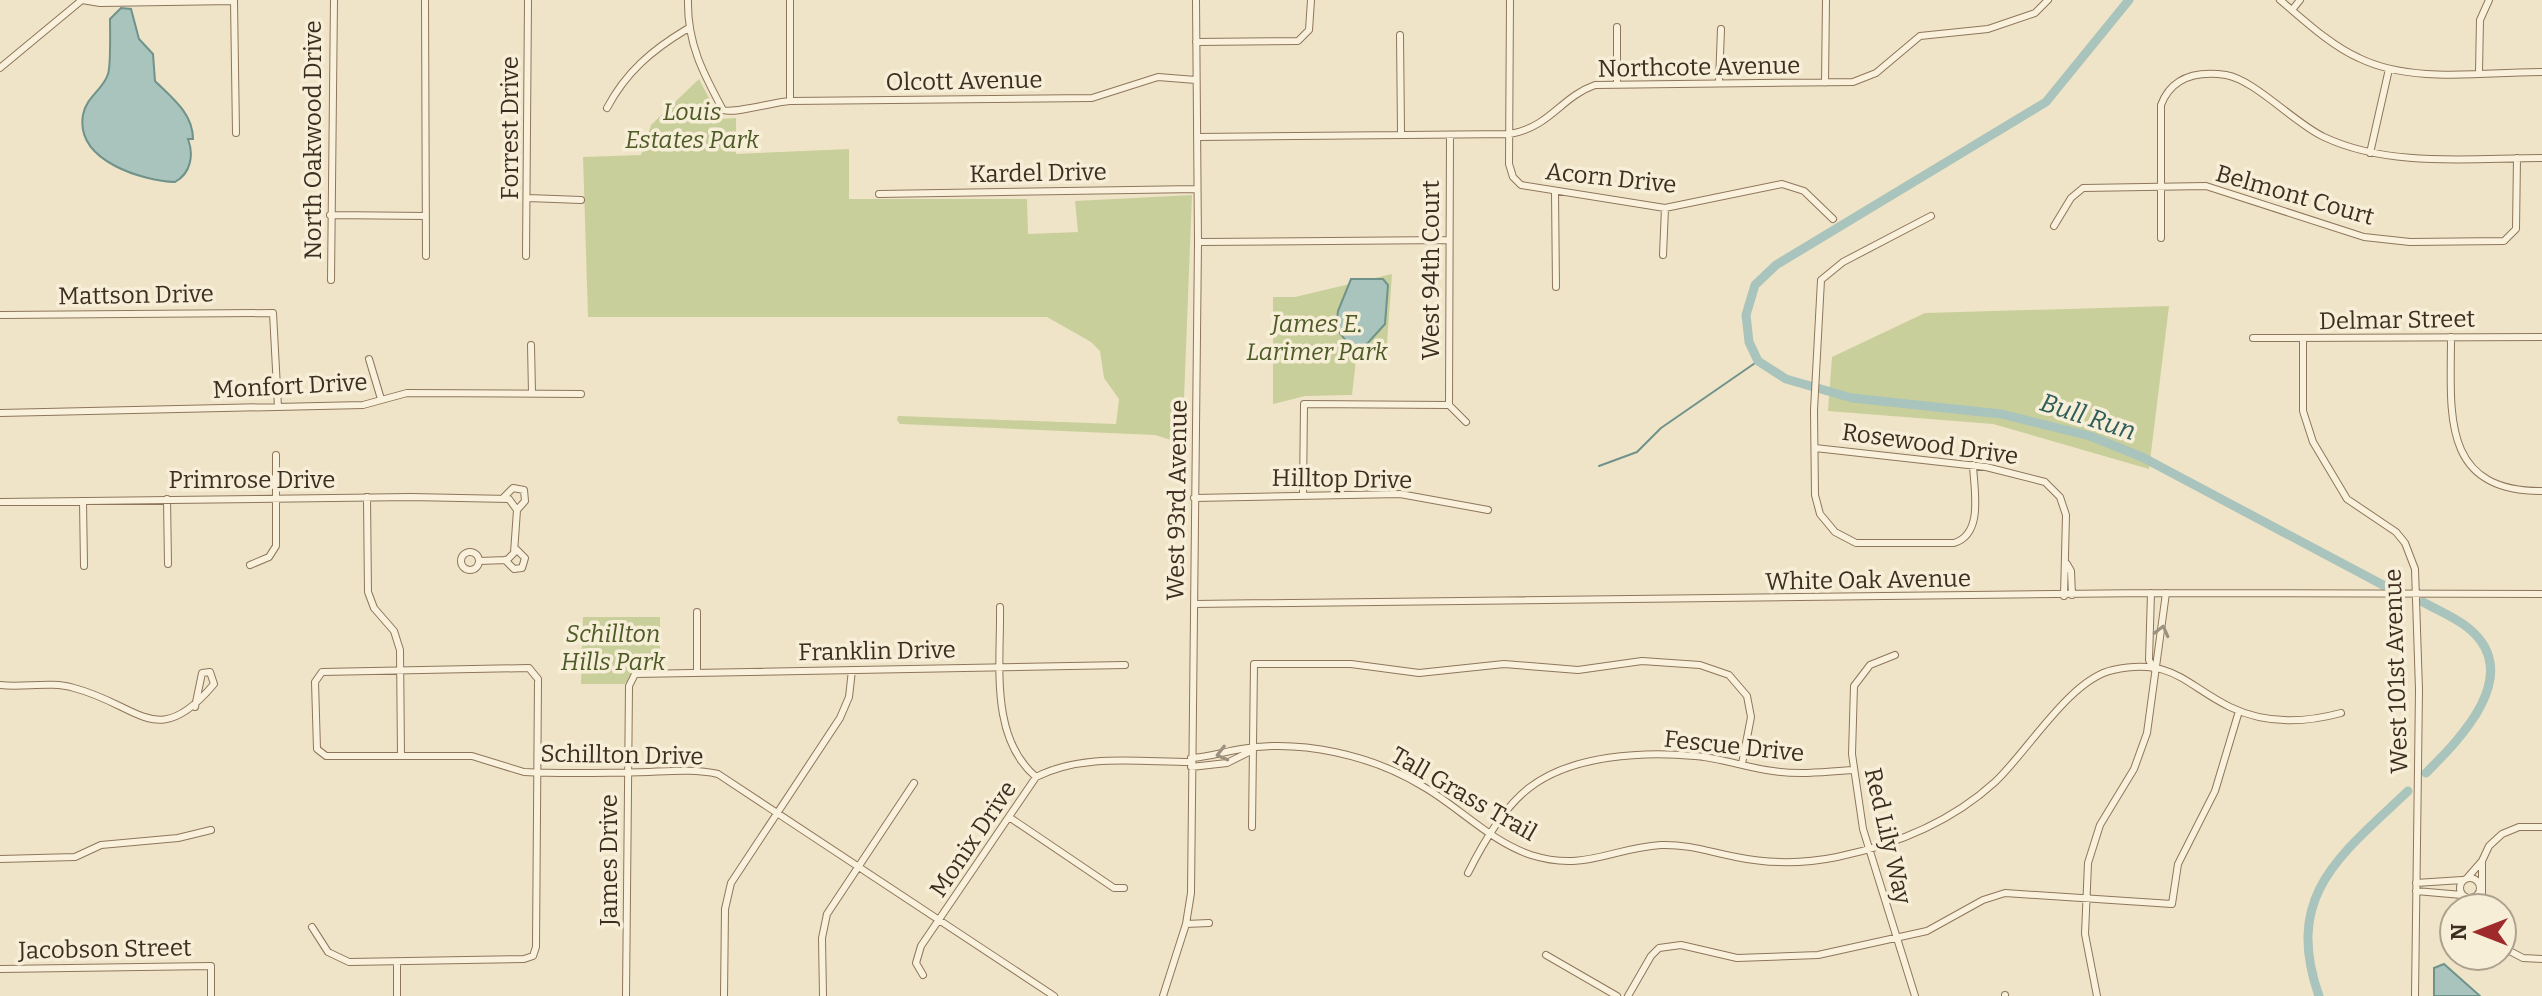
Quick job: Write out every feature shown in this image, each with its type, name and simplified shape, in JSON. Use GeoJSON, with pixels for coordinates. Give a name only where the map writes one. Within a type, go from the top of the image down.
{"type":"FeatureCollection","features":[{"type":"Feature","properties":{"kind":"street"},"geometry":{"type":"LineString","coordinates":[[0,68],[82,0],[100,3],[234,1],[237,14],[236,133]]}},
{"type":"Feature","properties":{"kind":"street","name":"North Oakwood Drive"},"geometry":{"type":"LineString","coordinates":[[331,280],[334,0]]}},
{"type":"Feature","properties":{"kind":"street"},"geometry":{"type":"LineString","coordinates":[[425,0],[426,256]]}},
{"type":"Feature","properties":{"kind":"street","name":"Forrest Drive"},"geometry":{"type":"LineString","coordinates":[[526,256],[528,0]]}},
{"type":"Feature","properties":{"kind":"street"},"geometry":{"type":"LineString","coordinates":[[607,108],[631,70],[687,29],[688,0]]}},
{"type":"Feature","properties":{"kind":"street"},"geometry":{"type":"LineString","coordinates":[[790,0],[790,101]]}},
{"type":"Feature","properties":{"kind":"street","name":"West 93rd Avenue"},"geometry":{"type":"LineString","coordinates":[[1163,996],[1186,924],[1191,893],[1198,242],[1196,0]]}},
{"type":"Feature","properties":{"kind":"street"},"geometry":{"type":"LineString","coordinates":[[1196,42],[1298,41],[1309,30],[1311,0]]}},
{"type":"Feature","properties":{"kind":"street"},"geometry":{"type":"LineString","coordinates":[[1510,0],[1510,134]]}},
{"type":"Feature","properties":{"kind":"street"},"geometry":{"type":"LineString","coordinates":[[1825,83],[1826,0]]}},
{"type":"Feature","properties":{"kind":"street","name":"Northcote Avenue"},"geometry":{"type":"LineString","coordinates":[[1197,137],[1401,132],[1510,134],[1532,130],[1582,90],[1617,83],[1825,83],[1868,77],[1920,36],[1988,29],[2038,11],[2048,0]]}},
{"type":"Feature","properties":{"kind":"street"},"geometry":{"type":"LineString","coordinates":[[2292,10],[2300,0]]}},
{"type":"Feature","properties":{"kind":"street"},"geometry":{"type":"LineString","coordinates":[[2479,72],[2480,20],[2489,0]]}},
{"type":"Feature","properties":{"kind":"street"},"geometry":{"type":"LineString","coordinates":[[2284,1],[2353,55],[2389,69],[2542,72]]}},
{"type":"Feature","properties":{"kind":"street"},"geometry":{"type":"LineString","coordinates":[[1617,27],[1617,83]]}},
{"type":"Feature","properties":{"kind":"street","name":"Olcott Avenue"},"geometry":{"type":"LineString","coordinates":[[687,29],[697,62],[723,110],[732,113],[764,102],[1092,98],[1158,77],[1196,80]]}},
{"type":"Feature","properties":{"kind":"street"},"geometry":{"type":"LineString","coordinates":[[1719,82],[1721,29]]}},
{"type":"Feature","properties":{"kind":"street"},"geometry":{"type":"LineString","coordinates":[[1400,35],[1401,132]]}},
{"type":"Feature","properties":{"kind":"street"},"geometry":{"type":"LineString","coordinates":[[2370,153],[2389,69]]}},
{"type":"Feature","properties":{"kind":"street"},"geometry":{"type":"LineString","coordinates":[[2161,238],[2161,105],[2170,88],[2193,75],[2236,78],[2309,129],[2370,153],[2542,158]]}},
{"type":"Feature","properties":{"kind":"street","name":"Acorn Drive"},"geometry":{"type":"LineString","coordinates":[[1510,134],[1510,169],[1516,180],[1525,187],[1665,208],[1782,184],[1804,191],[1833,219]]}},
{"type":"Feature","properties":{"kind":"street","name":"West 94th Court"},"geometry":{"type":"LineString","coordinates":[[1449,405],[1450,135]]}},
{"type":"Feature","properties":{"kind":"street","name":"Belmont Court"},"geometry":{"type":"LineString","coordinates":[[2054,226],[2071,198],[2083,188],[2160,185],[2221,188],[2321,226],[2364,237],[2410,242],[2498,242],[2510,238],[2516,229],[2517,158]]}},
{"type":"Feature","properties":{"kind":"street","name":"Kardel Drive"},"geometry":{"type":"LineString","coordinates":[[879,194],[1197,189]]}},
{"type":"Feature","properties":{"kind":"street"},"geometry":{"type":"LineString","coordinates":[[1555,192],[1556,287]]}},
{"type":"Feature","properties":{"kind":"street"},"geometry":{"type":"LineString","coordinates":[[528,198],[581,200]]}},
{"type":"Feature","properties":{"kind":"street"},"geometry":{"type":"LineString","coordinates":[[1663,255],[1665,208]]}},
{"type":"Feature","properties":{"kind":"street"},"geometry":{"type":"LineString","coordinates":[[330,215],[426,216]]}},
{"type":"Feature","properties":{"kind":"street"},"geometry":{"type":"LineString","coordinates":[[1931,216],[1843,262],[1821,280],[1815,393],[1815,495],[1820,514],[1839,535],[1865,544],[1954,543],[1965,538],[1974,525],[1973,465]]}},
{"type":"Feature","properties":{"kind":"street"},"geometry":{"type":"LineString","coordinates":[[1198,242],[1448,240]]}},
{"type":"Feature","properties":{"kind":"street","name":"Mattson Drive"},"geometry":{"type":"LineString","coordinates":[[0,315],[273,313],[278,407]]}},
{"type":"Feature","properties":{"kind":"street"},"geometry":{"type":"LineString","coordinates":[[2451,337],[2451,416],[2457,446],[2471,466],[2493,483],[2515,490],[2542,491]]}},
{"type":"Feature","properties":{"kind":"street","name":"Delmar Street"},"geometry":{"type":"LineString","coordinates":[[2253,338],[2542,337]]}},
{"type":"Feature","properties":{"kind":"street","name":"West 101st Avenue"},"geometry":{"type":"LineString","coordinates":[[2303,339],[2303,411],[2309,433],[2351,504],[2389,526],[2405,543],[2415,569],[2418,760],[2415,996]]}},
{"type":"Feature","properties":{"kind":"street"},"geometry":{"type":"LineString","coordinates":[[531,345],[532,393]]}},
{"type":"Feature","properties":{"kind":"street"},"geometry":{"type":"LineString","coordinates":[[369,359],[381,399]]}},
{"type":"Feature","properties":{"kind":"street","name":"Monfort Drive"},"geometry":{"type":"LineString","coordinates":[[0,413],[363,405],[407,393],[581,394]]}},
{"type":"Feature","properties":{"kind":"street"},"geometry":{"type":"LineString","coordinates":[[1303,494],[1304,404],[1449,405],[1466,422]]}},
{"type":"Feature","properties":{"kind":"street","name":"Rosewood Drive"},"geometry":{"type":"LineString","coordinates":[[1815,448],[1973,465],[2035,477],[2053,488],[2065,508],[2067,564],[2071,571],[2068,596]]}},
{"type":"Feature","properties":{"kind":"street"},"geometry":{"type":"LineString","coordinates":[[250,565],[275,551],[276,455]]}},
{"type":"Feature","properties":{"kind":"street","name":"Primrose Drive"},"geometry":{"type":"LineString","coordinates":[[0,502],[504,497],[513,488],[524,490],[525,501],[517,510],[516,549],[525,558],[522,568],[514,569],[505,560],[479,561]]}},
{"type":"Feature","properties":{"kind":"street","name":"Hilltop Drive"},"geometry":{"type":"LineString","coordinates":[[1194,498],[1400,494],[1488,510]]}},
{"type":"Feature","properties":{"kind":"street"},"geometry":{"type":"LineString","coordinates":[[367,497],[368,592],[374,608],[397,638],[401,756]]}},
{"type":"Feature","properties":{"kind":"street"},"geometry":{"type":"LineString","coordinates":[[504,497],[513,502],[517,510]]}},
{"type":"Feature","properties":{"kind":"street"},"geometry":{"type":"LineString","coordinates":[[167,499],[168,564]]}},
{"type":"Feature","properties":{"kind":"street"},"geometry":{"type":"LineString","coordinates":[[83,501],[84,566]]}},
{"type":"Feature","properties":{"kind":"street"},"geometry":{"type":"LineString","coordinates":[[505,560],[516,549]]}},
{"type":"Feature","properties":{"kind":"street"},"geometry":{"type":"LineString","coordinates":[[2151,593],[2149,660],[2154,669]]}},
{"type":"Feature","properties":{"kind":"street","name":"White Oak Avenue"},"geometry":{"type":"LineString","coordinates":[[1194,604],[2151,593],[2542,594]]}},
{"type":"Feature","properties":{"kind":"street"},"geometry":{"type":"LineString","coordinates":[[2097,996],[2087,954],[2085,897],[2088,863],[2096,833],[2134,769],[2147,733],[2154,669],[2165,619],[2166,593]]}},
{"type":"Feature","properties":{"kind":"street"},"geometry":{"type":"LineString","coordinates":[[1000,607],[1004,726],[1016,754],[1036,777]]}},
{"type":"Feature","properties":{"kind":"street"},"geometry":{"type":"LineString","coordinates":[[697,612],[697,672]]}},
{"type":"Feature","properties":{"kind":"street","name":"Red Lily Way"},"geometry":{"type":"LineString","coordinates":[[1895,655],[1870,665],[1852,689],[1853,770],[1869,850],[1915,996]]}},
{"type":"Feature","properties":{"kind":"street"},"geometry":{"type":"LineString","coordinates":[[1252,827],[1254,664],[1351,664],[1419,673],[1484,665],[1578,670],[1663,661],[1722,671],[1741,685],[1751,712],[1742,764]]}},
{"type":"Feature","properties":{"kind":"street","name":"Franklin Drive"},"geometry":{"type":"LineString","coordinates":[[631,677],[642,673],[1125,665]]}},
{"type":"Feature","properties":{"kind":"street"},"geometry":{"type":"LineString","coordinates":[[312,927],[326,949],[339,960],[397,962],[524,959],[533,956],[538,679],[535,671],[529,668],[400,670]]}},
{"type":"Feature","properties":{"kind":"street","name":"Tall Grass Trail"},"geometry":{"type":"LineString","coordinates":[[1191,762],[1227,763],[1253,750],[1314,750],[1381,766],[1423,786],[1491,834],[1530,854],[1569,862],[1665,845],[1781,863],[1820,860],[1869,850],[1925,829],[1979,795],[2091,679],[2119,669],[2154,669],[2184,677],[2239,711],[2293,721],[2341,713]]}},
{"type":"Feature","properties":{"kind":"street","name":"Schillton Drive"},"geometry":{"type":"LineString","coordinates":[[400,670],[328,671],[319,674],[315,682],[319,752],[326,756],[472,756],[512,770],[537,772],[712,773],[728,779],[1054,996]]}},
{"type":"Feature","properties":{"kind":"street"},"geometry":{"type":"LineString","coordinates":[[724,996],[726,896],[735,874],[843,713],[850,692],[852,670]]}},
{"type":"Feature","properties":{"kind":"street"},"geometry":{"type":"LineString","coordinates":[[0,686],[70,687],[155,720],[185,715],[195,707],[214,684],[210,672],[202,673],[195,707]]}},
{"type":"Feature","properties":{"kind":"street","name":"James Drive"},"geometry":{"type":"LineString","coordinates":[[626,996],[631,677]]}},
{"type":"Feature","properties":{"kind":"street"},"geometry":{"type":"LineString","coordinates":[[1628,996],[1651,956],[1669,946],[1737,958],[1829,954],[1935,928],[1995,895],[2085,897],[2172,904],[2178,864],[2215,791],[2239,711]]}},
{"type":"Feature","properties":{"kind":"street","name":"Fescue Drive"},"geometry":{"type":"LineString","coordinates":[[1468,873],[1491,834],[1527,789],[1580,766],[1656,754],[1696,756],[1794,773],[1853,770]]}},
{"type":"Feature","properties":{"kind":"street","name":"Monix Drive"},"geometry":{"type":"LineString","coordinates":[[923,975],[916,963],[918,955],[1036,777],[1059,765],[1085,762],[1191,762]]}},
{"type":"Feature","properties":{"kind":"street"},"geometry":{"type":"LineString","coordinates":[[823,996],[824,924],[858,866],[914,783]]}},
{"type":"Feature","properties":{"kind":"street"},"geometry":{"type":"LineString","coordinates":[[1009,817],[1114,888],[1124,888]]}},
{"type":"Feature","properties":{"kind":"street"},"geometry":{"type":"LineString","coordinates":[[2462,892],[2459,888],[2465,879],[2482,861],[2489,846],[2505,831],[2542,827]]}},
{"type":"Feature","properties":{"kind":"street"},"geometry":{"type":"LineString","coordinates":[[0,859],[75,857],[101,845],[167,840],[211,830]]}},
{"type":"Feature","properties":{"kind":"street"},"geometry":{"type":"LineString","coordinates":[[2481,892],[2482,861]]}},
{"type":"Feature","properties":{"kind":"street"},"geometry":{"type":"LineString","coordinates":[[2416,887],[2465,879],[2476,880],[2481,887]]}},
{"type":"Feature","properties":{"kind":"street"},"geometry":{"type":"LineString","coordinates":[[2416,887],[2443,892]]}},
{"type":"Feature","properties":{"kind":"street"},"geometry":{"type":"LineString","coordinates":[[2478,892],[2481,887]]}},
{"type":"Feature","properties":{"kind":"street"},"geometry":{"type":"LineString","coordinates":[[1186,924],[1209,923]]}},
{"type":"Feature","properties":{"kind":"street"},"geometry":{"type":"LineString","coordinates":[[1546,955],[1617,996]]}},
{"type":"Feature","properties":{"kind":"street"},"geometry":{"type":"LineString","coordinates":[[2518,955],[2542,959]]}},
{"type":"Feature","properties":{"kind":"street"},"geometry":{"type":"LineString","coordinates":[[397,962],[397,996]]}},
{"type":"Feature","properties":{"kind":"street","name":"Jacobson Street"},"geometry":{"type":"LineString","coordinates":[[0,969],[211,966],[211,996]]}},
{"type":"Feature","properties":{"kind":"green space","name":"Louis Estates Park"},"geometry":{"type":"Polygon","coordinates":[[[699,79],[720,119],[736,118],[736,154],[849,149],[849,199],[1027,199],[1028,234],[1078,232],[1075,201],[1192,195],[1182,450],[1171,440],[1155,435],[900,424],[897,420],[898,416],[1116,424],[1119,399],[1104,378],[1100,351],[1091,342],[1047,317],[588,317],[583,157],[641,155],[651,125],[699,79]]]}},
{"type":"Feature","properties":{"kind":"green space","name":"James E. Larimer Park"},"geometry":{"type":"Polygon","coordinates":[[[1392,274],[1386,357],[1356,360],[1352,395],[1305,396],[1273,404],[1273,297],[1295,297],[1392,274]]]}},
{"type":"Feature","properties":{"kind":"green space"},"geometry":{"type":"Polygon","coordinates":[[[2169,306],[2149,469],[1993,424],[1828,411],[1832,357],[1925,313],[2169,306]]]}},
{"type":"Feature","properties":{"kind":"green space","name":"Schillton Hills Park"},"geometry":{"type":"Polygon","coordinates":[[[583,617],[660,617],[660,669],[633,671],[625,684],[581,684],[583,617]]]}},
{"type":"Feature","properties":{"kind":"water"},"geometry":{"type":"Polygon","coordinates":[[[121,8],[131,9],[139,39],[153,54],[155,81],[180,106],[192,130],[193,139],[188,139],[190,163],[185,174],[175,182],[147,178],[115,166],[90,145],[83,131],[85,109],[108,74],[110,19],[121,8]]]}},
{"type":"Feature","properties":{"kind":"water"},"geometry":{"type":"Polygon","coordinates":[[[1351,279],[1383,279],[1388,285],[1385,324],[1357,355],[1336,328],[1338,311],[1351,279]]]}},
{"type":"Feature","properties":{"kind":"water"},"geometry":{"type":"Polygon","coordinates":[[[2438,966],[2438,972],[2453,972],[2480,996],[2434,996],[2434,968],[2438,966]]]}},
{"type":"Feature","properties":{"kind":"waterway","name":"Bull Run"},"geometry":{"type":"LineString","coordinates":[[2129,0],[2046,102],[1776,265],[1755,285],[1746,315],[1749,342],[1758,361],[1786,379],[1852,398],[2001,414],[2090,436],[2142,457],[2383,585]]}},
{"type":"Feature","properties":{"kind":"waterway","name":"Bull Run"},"geometry":{"type":"LineString","coordinates":[[1599,466],[1637,452],[1661,428],[1758,361]]}},
{"type":"Feature","properties":{"kind":"waterway","name":"Bull Run"},"geometry":{"type":"LineString","coordinates":[[2423,602],[2467,627],[2484,645],[2490,664],[2489,684],[2481,704],[2455,742],[2426,773]]}},
{"type":"Feature","properties":{"kind":"waterway","name":"Bull Run"},"geometry":{"type":"LineString","coordinates":[[2319,996],[2310,961],[2308,930],[2314,903],[2325,879],[2341,857],[2408,791]]}}]}
